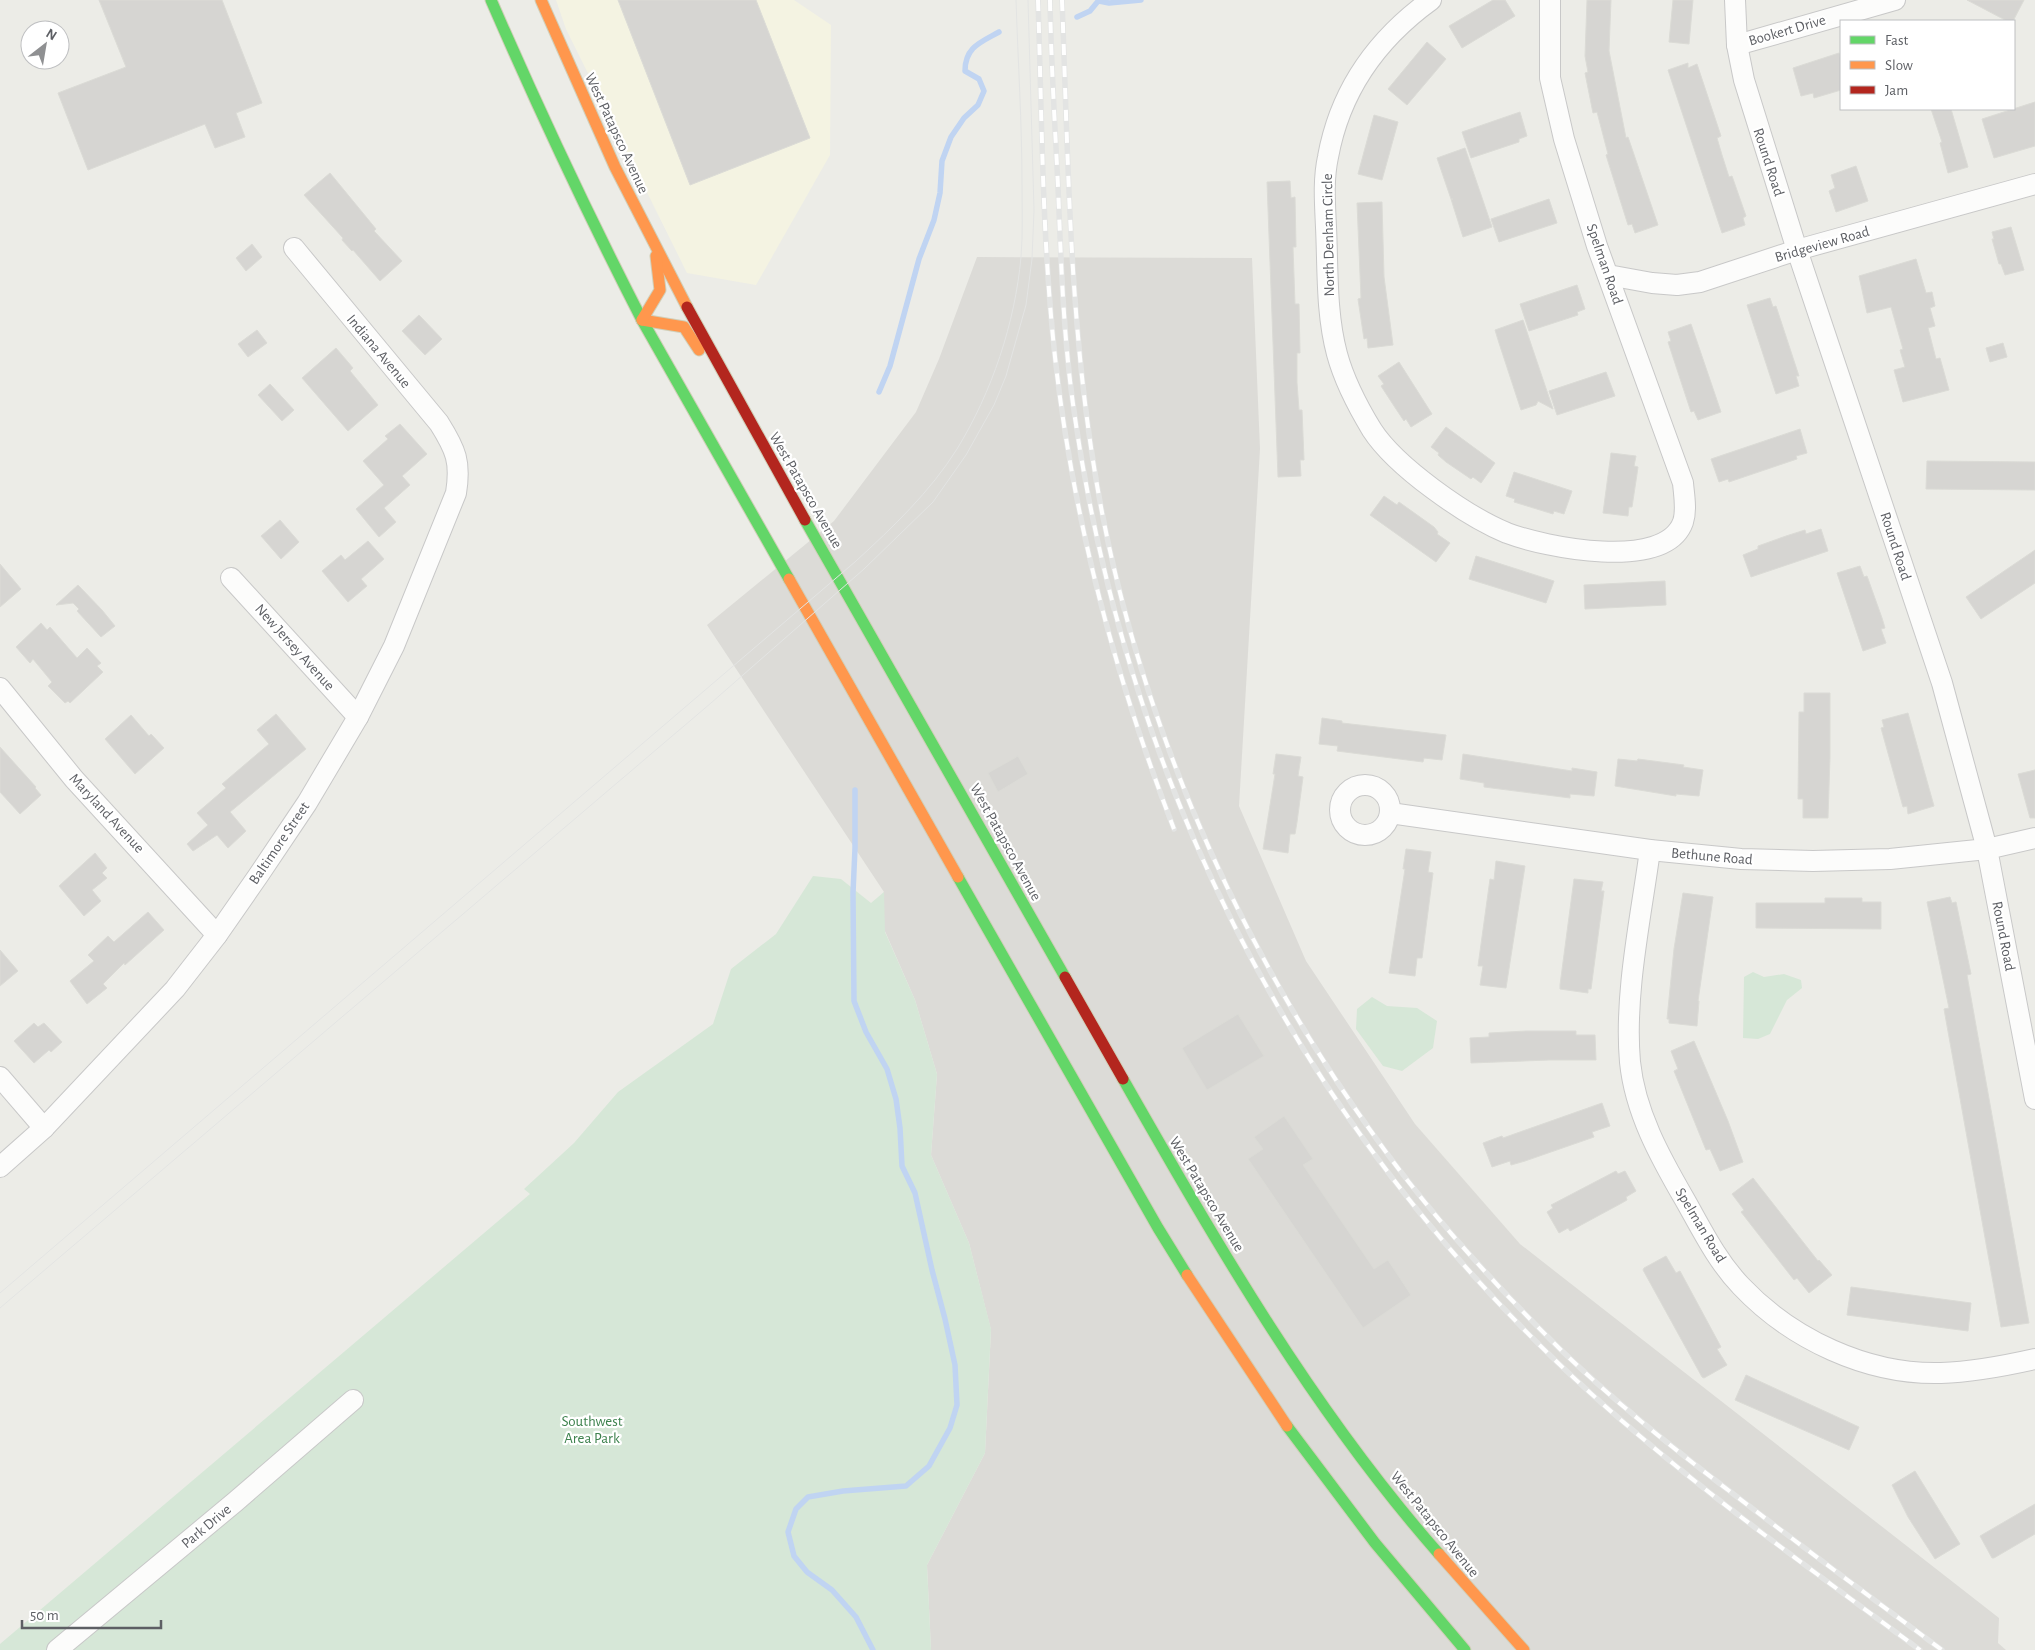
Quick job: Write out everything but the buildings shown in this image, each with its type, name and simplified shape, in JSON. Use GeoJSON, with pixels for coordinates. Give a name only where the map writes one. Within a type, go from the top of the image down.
{"type":"FeatureCollection","features":[{"type":"Feature","properties":{"kind":"main road"},"geometry":{"type":"LineString","coordinates":[[491,0],[561,158],[602,244],[642,320],[1158,1228],[1245,1366],[1323,1477],[1401,1577],[1465,1650]]}},
{"type":"Feature","properties":{"kind":"main road","name":"West Patapsco Avenue"},"geometry":{"type":"LineString","coordinates":[[541,0],[578,89],[654,244],[768,455],[1196,1208],[1289,1357],[1356,1451],[1434,1548],[1524,1650]]}},
{"type":"Feature","properties":{"kind":"main road"},"geometry":{"type":"LineString","coordinates":[[642,320],[660,290],[654,244]]}},
{"type":"Feature","properties":{"kind":"main road"},"geometry":{"type":"LineString","coordinates":[[642,320],[681,326],[687,329],[750,440],[768,455]]}},
{"type":"Feature","properties":{"kind":"street","name":"North Denham Circle"},"geometry":{"type":"LineString","coordinates":[[1431,0],[1400,24],[1375,51],[1356,79],[1339,117],[1330,150],[1325,194],[1330,311],[1337,355],[1354,399],[1373,432],[1400,463],[1432,488],[1469,512],[1506,532],[1541,544],[1581,550],[1617,552],[1652,548],[1665,544],[1674,536],[1683,522]]}},
{"type":"Feature","properties":{"kind":"street","name":"Spelman Road"},"geometry":{"type":"LineString","coordinates":[[1550,0],[1550,78],[1564,139],[1597,246],[1682,483],[1685,504],[1683,522]]}},
{"type":"Feature","properties":{"kind":"street","name":"Round Road"},"geometry":{"type":"LineString","coordinates":[[1735,0],[1737,44],[1744,80],[1797,250],[1942,683],[1988,849],[2035,1099]]}},
{"type":"Feature","properties":{"kind":"street","name":"Bookert Drive"},"geometry":{"type":"LineString","coordinates":[[1737,44],[1895,0]]}},
{"type":"Feature","properties":{"kind":"street","name":"Bridgeview Road"},"geometry":{"type":"LineString","coordinates":[[1608,275],[1652,283],[1677,285],[1700,282],[1797,250],[2035,184]]}},
{"type":"Feature","properties":{"kind":"street","name":"Indiana Avenue"},"geometry":{"type":"LineString","coordinates":[[294,248],[439,423],[450,441],[456,458]]}},
{"type":"Feature","properties":{"kind":"street","name":"Baltimore Street"},"geometry":{"type":"LineString","coordinates":[[0,1167],[44,1128],[175,989],[217,935],[307,803],[358,717],[394,646],[456,493],[459,473],[456,458]]}},
{"type":"Feature","properties":{"kind":"street","name":"New Jersey Avenue"},"geometry":{"type":"LineString","coordinates":[[231,578],[358,717]]}},
{"type":"Feature","properties":{"kind":"street","name":"Maryland Avenue"},"geometry":{"type":"LineString","coordinates":[[0,688],[74,779],[217,935]]}},
{"type":"Feature","properties":{"kind":"street","name":"Bethune Road"},"geometry":{"type":"LineString","coordinates":[[1390,813],[1650,850],[1741,860],[1890,859],[1988,849],[2035,838]]}},
{"type":"Feature","properties":{"kind":"street","name":"Spelman Road"},"geometry":{"type":"LineString","coordinates":[[1650,850],[1629,1019],[1630,1063],[1638,1102],[1656,1149],[1716,1254],[1740,1285],[1770,1314],[1807,1338],[1850,1358],[1896,1370],[1940,1373],[1986,1370],[2035,1359]]}},
{"type":"Feature","properties":{"kind":"street"},"geometry":{"type":"LineString","coordinates":[[0,1077],[44,1128]]}},
{"type":"Feature","properties":{"kind":"street","name":"Park Drive"},"geometry":{"type":"LineString","coordinates":[[56,1650],[235,1502],[353,1400]]}},
{"type":"Feature","properties":{"kind":"shaded area"},"geometry":{"type":"Polygon","coordinates":[[[556,0],[794,0],[831,25],[830,155],[756,285],[687,273],[566,29],[556,0]]]}},
{"type":"Feature","properties":{"kind":"shaded area"},"geometry":{"type":"Polygon","coordinates":[[[977,257],[1252,258],[1260,449],[1239,806],[1306,961],[1415,1124],[1520,1244],[1999,1618],[1998,1643],[2006,1650],[931,1650],[927,1565],[985,1453],[991,1330],[969,1243],[931,1155],[937,1074],[915,1000],[874,906],[884,892],[707,625],[834,521],[916,412],[939,359],[977,257]]]}},
{"type":"Feature","properties":{"kind":"green space","name":"Southwest Area Park"},"geometry":{"type":"Polygon","coordinates":[[[813,876],[841,879],[871,903],[884,892],[885,932],[915,1000],[937,1074],[931,1155],[969,1243],[991,1329],[985,1453],[927,1565],[931,1650],[0,1650],[0,1644],[530,1194],[524,1189],[574,1143],[618,1092],[713,1024],[731,969],[776,934],[813,876]]]}},
{"type":"Feature","properties":{"kind":"green space"},"geometry":{"type":"Polygon","coordinates":[[[1753,972],[1764,977],[1784,974],[1801,980],[1802,988],[1787,1000],[1770,1034],[1758,1039],[1743,1038],[1744,977],[1753,972]]]}},
{"type":"Feature","properties":{"kind":"green space"},"geometry":{"type":"Polygon","coordinates":[[[1372,997],[1387,1006],[1417,1008],[1437,1021],[1433,1048],[1402,1071],[1383,1066],[1356,1029],[1357,1009],[1372,997]]]}},
{"type":"Feature","properties":{"kind":"waterway"},"geometry":{"type":"LineString","coordinates":[[1077,17],[1090,11],[1099,0]]}},
{"type":"Feature","properties":{"kind":"waterway"},"geometry":{"type":"LineString","coordinates":[[1099,1],[1109,3],[1141,0]]}},
{"type":"Feature","properties":{"kind":"waterway"},"geometry":{"type":"LineString","coordinates":[[879,392],[890,366],[919,259],[934,220],[940,193],[942,161],[951,137],[964,118],[978,105],[984,91],[979,79],[965,71],[968,56],[975,46],[999,32]]}},
{"type":"Feature","properties":{"kind":"waterway"},"geometry":{"type":"LineString","coordinates":[[855,790],[853,893],[854,1001],[866,1032],[887,1069],[896,1099],[902,1166],[915,1193],[945,1319],[955,1365],[957,1405],[950,1428],[929,1466],[906,1486],[843,1491],[808,1497],[796,1509],[788,1532],[794,1556],[807,1572],[832,1590],[856,1617],[873,1650]]}},
{"type":"Feature","properties":{"kind":"tram line"},"geometry":{"type":"LineString","coordinates":[[0,1293],[856,561],[897,522],[935,480],[970,427],[991,381],[1007,332],[1018,282],[1022,248],[1022,212],[1016,0]]}},
{"type":"Feature","properties":{"kind":"tram line"},"geometry":{"type":"LineString","coordinates":[[0,1308],[711,703],[864,569],[933,502],[966,455],[994,405],[1006,376],[1026,305],[1032,259],[1034,210],[1028,0]]}},
{"type":"Feature","properties":{"kind":"railway"},"geometry":{"type":"LineString","coordinates":[[1038,0],[1047,268],[1063,418],[1073,478],[1099,597],[1133,714],[1174,829]]}},
{"type":"Feature","properties":{"kind":"railway"},"geometry":{"type":"LineString","coordinates":[[1050,0],[1061,268],[1067,350],[1073,404],[1097,540],[1132,672],[1178,801],[1234,924],[1300,1043],[1375,1156],[1461,1262],[1557,1362],[1644,1439],[1734,1512],[1920,1650]]}},
{"type":"Feature","properties":{"kind":"railway"},"geometry":{"type":"LineString","coordinates":[[1062,0],[1068,171],[1078,341],[1092,454],[1109,544],[1131,634],[1159,723],[1193,810],[1231,895],[1274,978],[1322,1058],[1394,1163],[1462,1246],[1536,1325],[1603,1389],[1668,1444],[1942,1650]]}},
{"type":"Feature","properties":{"kind":"traffic: fast"},"geometry":{"type":"LineString","coordinates":[[491,0],[564,161],[642,320],[789,579]]}},
{"type":"Feature","properties":{"kind":"traffic: fast"},"geometry":{"type":"LineString","coordinates":[[805,520],[1065,977]]}},
{"type":"Feature","properties":{"kind":"traffic: fast"},"geometry":{"type":"LineString","coordinates":[[958,877],[1158,1228],[1187,1275]]}},
{"type":"Feature","properties":{"kind":"traffic: fast"},"geometry":{"type":"LineString","coordinates":[[1123,1079],[1194,1203],[1269,1325],[1308,1384],[1393,1499],[1439,1554]]}},
{"type":"Feature","properties":{"kind":"traffic: fast"},"geometry":{"type":"LineString","coordinates":[[1287,1426],[1375,1543],[1465,1650]]}},
{"type":"Feature","properties":{"kind":"traffic: slow"},"geometry":{"type":"LineString","coordinates":[[541,0],[615,167],[687,307]]}},
{"type":"Feature","properties":{"kind":"traffic: slow"},"geometry":{"type":"LineString","coordinates":[[642,320],[660,290],[656,256]]}},
{"type":"Feature","properties":{"kind":"traffic: slow"},"geometry":{"type":"LineString","coordinates":[[642,320],[684,327],[699,350]]}},
{"type":"Feature","properties":{"kind":"traffic: slow"},"geometry":{"type":"LineString","coordinates":[[789,579],[958,877]]}},
{"type":"Feature","properties":{"kind":"traffic: slow"},"geometry":{"type":"LineString","coordinates":[[1187,1275],[1287,1426]]}},
{"type":"Feature","properties":{"kind":"traffic: slow"},"geometry":{"type":"LineString","coordinates":[[1439,1554],[1524,1650]]}},
{"type":"Feature","properties":{"kind":"traffic: jam"},"geometry":{"type":"LineString","coordinates":[[687,307],[805,520]]}},
{"type":"Feature","properties":{"kind":"traffic: jam"},"geometry":{"type":"LineString","coordinates":[[1065,977],[1123,1079]]}}]}
